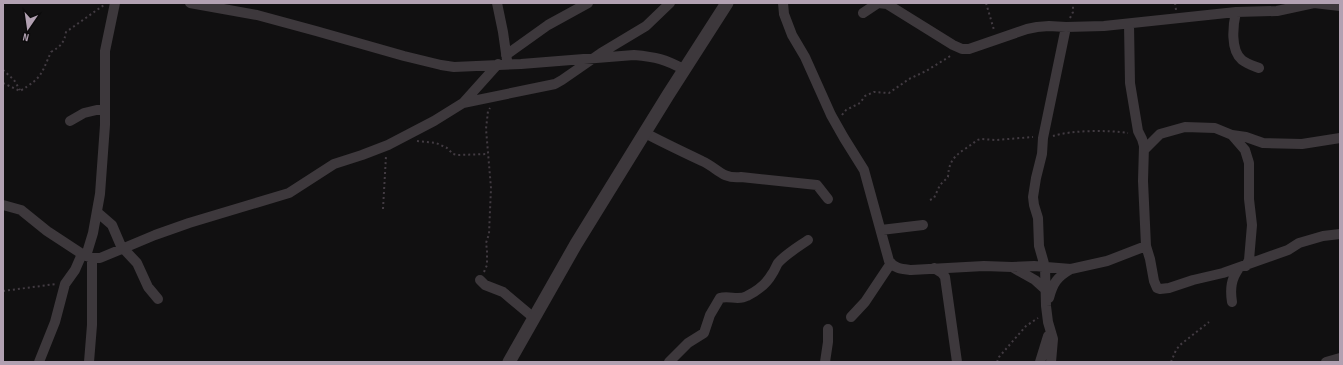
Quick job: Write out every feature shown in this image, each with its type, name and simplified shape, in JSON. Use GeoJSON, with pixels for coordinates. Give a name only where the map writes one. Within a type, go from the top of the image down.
{"type":"FeatureCollection","features":[{"type":"Feature","properties":{"kind":"street"},"geometry":{"type":"LineString","coordinates":[[89,362],[92,325],[87,256],[97,212],[104,145],[105,51],[115,3]]}},
{"type":"Feature","properties":{"kind":"street"},"geometry":{"type":"LineString","coordinates":[[190,3],[257,15],[441,65],[460,66],[504,61],[593,59],[634,56],[652,57],[668,61],[685,70]]}},
{"type":"Feature","properties":{"kind":"street"},"geometry":{"type":"LineString","coordinates":[[497,3],[503,32],[504,61]]}},
{"type":"Feature","properties":{"kind":"street"},"geometry":{"type":"LineString","coordinates":[[3,205],[21,210],[47,231],[87,256],[100,258],[188,223],[289,193],[334,164],[362,156],[388,145],[463,104],[504,61],[548,25],[588,3]]}},
{"type":"Feature","properties":{"kind":"street"},"geometry":{"type":"LineString","coordinates":[[463,104],[555,84],[646,26],[670,3]]}},
{"type":"Feature","properties":{"kind":"street"},"geometry":{"type":"LineString","coordinates":[[509,362],[576,244],[727,3]]}},
{"type":"Feature","properties":{"kind":"street"},"geometry":{"type":"LineString","coordinates":[[782,3],[784,14],[792,35],[805,58],[837,126],[864,170],[893,266],[910,270],[984,266],[1034,266],[1071,269]]}},
{"type":"Feature","properties":{"kind":"street"},"geometry":{"type":"LineString","coordinates":[[863,13],[878,3],[887,4],[953,45],[962,49],[968,49],[1037,27],[1129,24],[1241,12],[1277,11],[1314,3],[1340,6]]}},
{"type":"Feature","properties":{"kind":"street"},"geometry":{"type":"LineString","coordinates":[[1253,3],[1241,12],[1233,26],[1236,52],[1242,60],[1259,68]]}},
{"type":"Feature","properties":{"kind":"street"},"geometry":{"type":"LineString","coordinates":[[1270,3],[1277,11]]}},
{"type":"Feature","properties":{"kind":"street"},"geometry":{"type":"LineString","coordinates":[[1129,24],[1130,84],[1139,134],[1142,139],[1144,150],[1143,182],[1146,246],[1150,259],[1154,284],[1157,288],[1160,290],[1169,288],[1242,267],[1288,250],[1299,243],[1323,236],[1340,234]]}},
{"type":"Feature","properties":{"kind":"street"},"geometry":{"type":"LineString","coordinates":[[1051,362],[1052,339],[1046,306],[1045,267],[1039,246],[1038,218],[1033,197],[1065,27]]}},
{"type":"Feature","properties":{"kind":"street"},"geometry":{"type":"LineString","coordinates":[[70,121],[84,113],[105,108]]}},
{"type":"Feature","properties":{"kind":"street"},"geometry":{"type":"LineString","coordinates":[[1139,134],[1160,134],[1185,128],[1215,128],[1232,135],[1246,137],[1263,143],[1302,144],[1340,138]]}},
{"type":"Feature","properties":{"kind":"street"},"geometry":{"type":"LineString","coordinates":[[645,133],[675,149],[703,161],[730,178],[741,177],[817,185],[828,199]]}},
{"type":"Feature","properties":{"kind":"street"},"geometry":{"type":"LineString","coordinates":[[1144,150],[1160,134]]}},
{"type":"Feature","properties":{"kind":"street"},"geometry":{"type":"LineString","coordinates":[[1232,135],[1245,150],[1249,163],[1249,199],[1252,225],[1249,260],[1234,276],[1231,294],[1232,302]]}},
{"type":"Feature","properties":{"kind":"street"},"geometry":{"type":"LineString","coordinates":[[97,212],[112,226],[121,246],[137,263],[148,286],[158,299]]}},
{"type":"Feature","properties":{"kind":"street"},"geometry":{"type":"LineString","coordinates":[[881,230],[904,226],[923,225]]}},
{"type":"Feature","properties":{"kind":"street"},"geometry":{"type":"LineString","coordinates":[[669,362],[688,343],[704,333],[710,314],[720,298],[738,299],[755,292],[765,283],[782,259],[808,240]]}},
{"type":"Feature","properties":{"kind":"street"},"geometry":{"type":"LineString","coordinates":[[1046,306],[1056,280],[1062,274],[1071,269],[1107,261],[1146,246]]}},
{"type":"Feature","properties":{"kind":"street"},"geometry":{"type":"LineString","coordinates":[[39,362],[55,322],[65,284],[87,256]]}},
{"type":"Feature","properties":{"kind":"street"},"geometry":{"type":"LineString","coordinates":[[851,317],[864,302],[891,263]]}},
{"type":"Feature","properties":{"kind":"street"},"geometry":{"type":"LineString","coordinates":[[1012,267],[1035,280],[1046,290]]}},
{"type":"Feature","properties":{"kind":"street"},"geometry":{"type":"LineString","coordinates":[[934,268],[945,277],[957,362]]}},
{"type":"Feature","properties":{"kind":"street"},"geometry":{"type":"LineString","coordinates":[[480,280],[485,285],[503,292],[534,318]]}},
{"type":"Feature","properties":{"kind":"street"},"geometry":{"type":"LineString","coordinates":[[1040,362],[1048,339],[1048,322]]}},
{"type":"Feature","properties":{"kind":"street"},"geometry":{"type":"LineString","coordinates":[[825,362],[828,329]]}},
{"type":"Feature","properties":{"kind":"street"},"geometry":{"type":"LineString","coordinates":[[1326,362],[1340,358]]}},
{"type":"Feature","properties":{"kind":"path"},"geometry":{"type":"LineString","coordinates":[[20,91],[37,79],[45,68],[51,52],[59,48],[65,40],[66,32],[107,3]]}},
{"type":"Feature","properties":{"kind":"path"},"geometry":{"type":"LineString","coordinates":[[986,3],[997,39]]}},
{"type":"Feature","properties":{"kind":"path"},"geometry":{"type":"LineString","coordinates":[[1065,27],[1073,12],[1073,3]]}},
{"type":"Feature","properties":{"kind":"path"},"geometry":{"type":"LineString","coordinates":[[837,126],[843,112],[860,103],[865,96],[874,92],[888,93],[909,79],[937,65],[962,49]]}},
{"type":"Feature","properties":{"kind":"path"},"geometry":{"type":"LineString","coordinates":[[3,70],[14,80],[20,91]]}},
{"type":"Feature","properties":{"kind":"path"},"geometry":{"type":"LineString","coordinates":[[3,82],[20,91]]}},
{"type":"Feature","properties":{"kind":"path"},"geometry":{"type":"LineString","coordinates":[[480,280],[487,265],[486,242],[489,230],[491,188],[487,154],[486,121],[492,97]]}},
{"type":"Feature","properties":{"kind":"path"},"geometry":{"type":"LineString","coordinates":[[930,200],[934,198],[940,185],[948,177],[949,166],[954,157],[959,155],[977,140],[999,140],[1020,137],[1043,138],[1065,133],[1099,131],[1119,131],[1139,134]]}},
{"type":"Feature","properties":{"kind":"path"},"geometry":{"type":"LineString","coordinates":[[404,136],[414,140],[436,143],[458,155],[487,154]]}},
{"type":"Feature","properties":{"kind":"path"},"geometry":{"type":"LineString","coordinates":[[383,209],[388,145]]}},
{"type":"Feature","properties":{"kind":"path"},"geometry":{"type":"LineString","coordinates":[[3,290],[65,284]]}},
{"type":"Feature","properties":{"kind":"path"},"geometry":{"type":"LineString","coordinates":[[997,362],[999,357],[1022,331],[1039,317],[1046,306]]}},
{"type":"Feature","properties":{"kind":"path"},"geometry":{"type":"LineString","coordinates":[[1171,362],[1180,345],[1209,322]]}}]}
